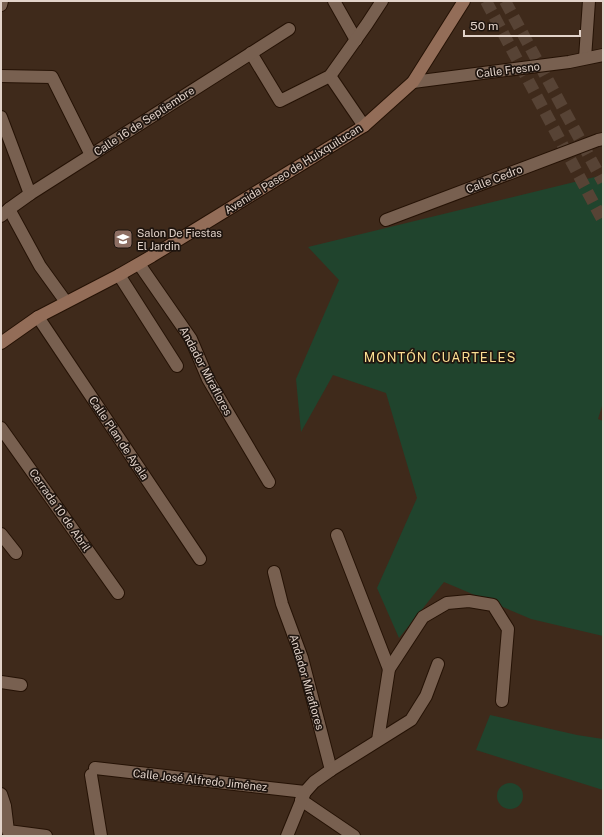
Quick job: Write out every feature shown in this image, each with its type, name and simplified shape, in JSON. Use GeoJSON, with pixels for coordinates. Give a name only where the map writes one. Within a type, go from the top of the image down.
{"type":"FeatureCollection","features":[{"type":"Feature","properties":{"kind":"street"},"geometry":{"type":"LineString","coordinates":[[1,5],[2,1]]}},
{"type":"Feature","properties":{"kind":"street"},"geometry":{"type":"LineString","coordinates":[[334,1],[356,40]]}},
{"type":"Feature","properties":{"kind":"street"},"geometry":{"type":"LineString","coordinates":[[251,53],[280,101],[330,76],[382,1]]}},
{"type":"Feature","properties":{"kind":"street","name":"Avenida Paseo de Huixquilucan"},"geometry":{"type":"LineString","coordinates":[[2,341],[38,317],[139,264],[364,126],[413,82],[464,1]]}},
{"type":"Feature","properties":{"kind":"street"},"geometry":{"type":"LineString","coordinates":[[585,58],[589,1]]}},
{"type":"Feature","properties":{"kind":"street","name":"Calle 16 de Septiembre"},"geometry":{"type":"LineString","coordinates":[[5,213],[30,194],[289,29]]}},
{"type":"Feature","properties":{"kind":"street","name":"Calle Fresno"},"geometry":{"type":"LineString","coordinates":[[413,82],[569,62],[603,55]]}},
{"type":"Feature","properties":{"kind":"street"},"geometry":{"type":"LineString","coordinates":[[1,76],[52,77],[91,155]]}},
{"type":"Feature","properties":{"kind":"street"},"geometry":{"type":"LineString","coordinates":[[330,76],[364,126]]}},
{"type":"Feature","properties":{"kind":"street"},"geometry":{"type":"LineString","coordinates":[[1,117],[30,194]]}},
{"type":"Feature","properties":{"kind":"street","name":"Calle Cedro"},"geometry":{"type":"LineString","coordinates":[[386,220],[603,139]]}},
{"type":"Feature","properties":{"kind":"street"},"geometry":{"type":"LineString","coordinates":[[5,213],[66,302]]}},
{"type":"Feature","properties":{"kind":"street","name":"Andador Miraflores"},"geometry":{"type":"LineString","coordinates":[[139,264],[191,339],[208,379],[269,482]]}},
{"type":"Feature","properties":{"kind":"street"},"geometry":{"type":"LineString","coordinates":[[119,275],[177,366]]}},
{"type":"Feature","properties":{"kind":"street","name":"Calle Plan de Ayala"},"geometry":{"type":"LineString","coordinates":[[38,317],[200,559]]}},
{"type":"Feature","properties":{"kind":"street","name":"Cerrada 10 de Abril"},"geometry":{"type":"LineString","coordinates":[[1,428],[118,593]]}},
{"type":"Feature","properties":{"kind":"street"},"geometry":{"type":"LineString","coordinates":[[1,534],[16,553]]}},
{"type":"Feature","properties":{"kind":"street"},"geometry":{"type":"LineString","coordinates":[[337,535],[389,669]]}},
{"type":"Feature","properties":{"kind":"street","name":"Andador Miraflores"},"geometry":{"type":"LineString","coordinates":[[274,572],[282,604],[302,658],[331,770]]}},
{"type":"Feature","properties":{"kind":"street"},"geometry":{"type":"LineString","coordinates":[[378,740],[389,669],[424,617],[448,603],[469,601],[493,604],[508,629],[502,702]]}},
{"type":"Feature","properties":{"kind":"street"},"geometry":{"type":"LineString","coordinates":[[287,836],[303,796],[314,782],[411,720],[426,696],[438,664]]}},
{"type":"Feature","properties":{"kind":"street"},"geometry":{"type":"LineString","coordinates":[[1,682],[21,685]]}},
{"type":"Feature","properties":{"kind":"street","name":"Calle José Alfredo Jiménez"},"geometry":{"type":"LineString","coordinates":[[101,836],[93,772],[303,796]]}},
{"type":"Feature","properties":{"kind":"street"},"geometry":{"type":"LineString","coordinates":[[1,794],[5,806],[8,831],[46,836]]}},
{"type":"Feature","properties":{"kind":"street"},"geometry":{"type":"LineString","coordinates":[[303,796],[354,836]]}},
{"type":"Feature","properties":{"kind":"green space"},"geometry":{"type":"Polygon","coordinates":[[[603,175],[603,403],[598,419],[603,421],[603,636],[531,619],[444,582],[399,638],[377,588],[417,498],[386,393],[333,375],[301,432],[296,379],[339,280],[308,247],[603,175]]]}},
{"type":"Feature","properties":{"kind":"green space"},"geometry":{"type":"Polygon","coordinates":[[[490,715],[577,735],[603,739],[603,790],[476,750],[490,715]]]}},
{"type":"Feature","properties":{"kind":"green space"},"geometry":{"type":"Polygon","coordinates":[[[510,783],[519,787],[523,796],[519,805],[510,809],[501,805],[497,796],[501,787],[510,783]]]}},
{"type":"Feature","properties":{"kind":"tunnel"},"geometry":{"type":"LineString","coordinates":[[486,1],[603,221]]}},
{"type":"Feature","properties":{"kind":"tunnel"},"geometry":{"type":"LineString","coordinates":[[505,1],[603,182]]}},
{"type":"Feature","properties":{"kind":"place","name":"Salon De Fiestas El Jardin"},"geometry":{"type":"Point","coordinates":[123,239]}},
{"type":"Feature","properties":{"kind":"district","name":"MONTÓN CUARTELES"},"geometry":{"type":"Point","coordinates":[440,357]}}]}
